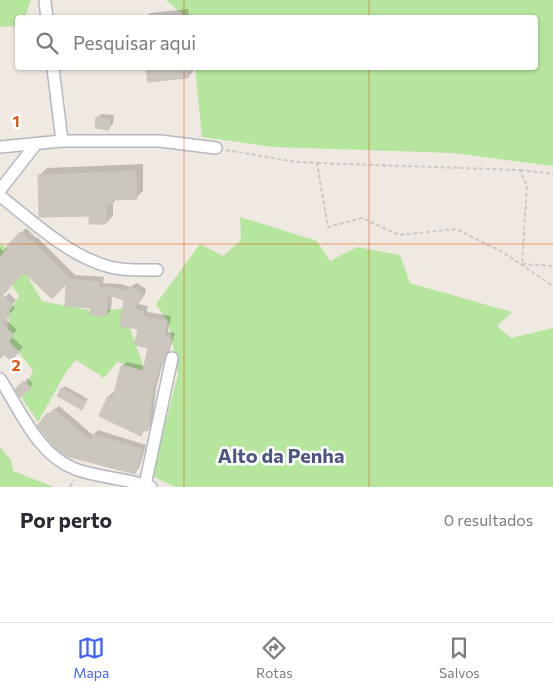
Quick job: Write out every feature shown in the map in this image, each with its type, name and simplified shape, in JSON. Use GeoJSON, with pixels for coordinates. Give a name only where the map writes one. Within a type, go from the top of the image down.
{"type":"FeatureCollection","features":[{"type":"Feature","properties":{"kind":"street"},"geometry":{"type":"LineString","coordinates":[[45,2],[47,15]]}},
{"type":"Feature","properties":{"kind":"street"},"geometry":{"type":"LineString","coordinates":[[53,70],[62,141]]}},
{"type":"Feature","properties":{"kind":"street"},"geometry":{"type":"LineString","coordinates":[[0,134],[2,146],[62,141],[160,141],[216,148]]}},
{"type":"Feature","properties":{"kind":"street"},"geometry":{"type":"LineString","coordinates":[[0,190],[36,144]]}},
{"type":"Feature","properties":{"kind":"street"},"geometry":{"type":"LineString","coordinates":[[0,196],[68,248],[92,260],[110,267],[131,270],[157,270]]}},
{"type":"Feature","properties":{"kind":"street"},"geometry":{"type":"LineString","coordinates":[[0,379],[30,429],[43,446],[58,460],[76,469],[148,486],[172,358]]}},
{"type":"Feature","properties":{"kind":"path"},"geometry":{"type":"LineString","coordinates":[[216,148],[296,162],[520,170],[553,174]]}},
{"type":"Feature","properties":{"kind":"path"},"geometry":{"type":"LineString","coordinates":[[317,163],[328,227],[362,218],[399,235],[456,229],[522,264],[553,286]]}},
{"type":"Feature","properties":{"kind":"path"},"geometry":{"type":"LineString","coordinates":[[520,170],[527,186],[522,264]]}},
{"type":"Feature","properties":{"kind":"path"},"geometry":{"type":"LineString","coordinates":[[522,264],[553,266]]}},
{"type":"Feature","properties":{"kind":"green space"},"geometry":{"type":"Polygon","coordinates":[[[0,0],[31,0],[26,15],[15,15],[15,26],[0,27],[0,0]]]}},
{"type":"Feature","properties":{"kind":"green space"},"geometry":{"type":"Polygon","coordinates":[[[166,0],[553,0],[553,166],[453,153],[273,147],[202,137],[195,70],[538,70],[538,15],[184,15],[166,0]]]}},
{"type":"Feature","properties":{"kind":"green space"},"geometry":{"type":"Polygon","coordinates":[[[240,217],[317,241],[330,261],[357,247],[400,255],[410,283],[512,312],[497,326],[511,338],[553,328],[553,487],[176,487],[152,476],[178,374],[169,324],[156,304],[200,244],[223,256],[241,240],[240,217]]]}},
{"type":"Feature","properties":{"kind":"green space"},"geometry":{"type":"Polygon","coordinates":[[[0,243],[15,255],[42,301],[98,312],[123,308],[145,371],[117,362],[104,378],[76,360],[66,372],[38,422],[22,398],[33,370],[8,339],[9,312],[19,296],[0,267],[0,243]]]}},
{"type":"Feature","properties":{"kind":"green space"},"geometry":{"type":"Polygon","coordinates":[[[0,447],[11,460],[13,471],[54,487],[0,487],[0,447]]]}},
{"type":"Feature","properties":{"kind":"building"},"geometry":{"type":"Polygon","coordinates":[[[146,70],[187,70],[188,78],[148,82],[146,70]]]}},
{"type":"Feature","properties":{"kind":"building"},"geometry":{"type":"Polygon","coordinates":[[[96,117],[110,119],[109,130],[95,128],[96,117]]]}},
{"type":"Feature","properties":{"kind":"building"},"geometry":{"type":"Polygon","coordinates":[[[136,171],[137,199],[113,200],[113,204],[106,204],[106,224],[89,224],[89,216],[39,217],[38,175],[136,171]]]}},
{"type":"Feature","properties":{"kind":"building"},"geometry":{"type":"Polygon","coordinates":[[[20,232],[32,241],[70,279],[100,282],[99,287],[116,288],[124,291],[132,287],[142,294],[135,309],[144,311],[143,316],[167,321],[164,336],[171,338],[169,347],[163,364],[160,363],[152,394],[148,431],[143,430],[141,436],[99,416],[108,396],[113,398],[121,366],[143,371],[148,348],[134,345],[138,329],[120,326],[124,300],[108,295],[106,316],[90,315],[91,308],[65,306],[66,284],[52,299],[24,272],[3,295],[13,306],[8,310],[11,314],[2,324],[14,335],[8,342],[19,352],[11,361],[4,354],[0,359],[0,257],[20,232]]]}},
{"type":"Feature","properties":{"kind":"building"},"geometry":{"type":"Polygon","coordinates":[[[23,381],[31,388],[20,398],[15,389],[23,381]]]}},
{"type":"Feature","properties":{"kind":"building"},"geometry":{"type":"Polygon","coordinates":[[[61,388],[86,402],[82,410],[57,396],[61,388]]]}},
{"type":"Feature","properties":{"kind":"building"},"geometry":{"type":"Polygon","coordinates":[[[54,409],[91,441],[93,434],[142,449],[135,474],[66,456],[55,448],[37,426],[47,413],[50,415],[54,409]]]}},
{"type":"Feature","properties":{"kind":"district","name":"Alto da Penha"},"geometry":{"type":"Point","coordinates":[281,456]}}]}
